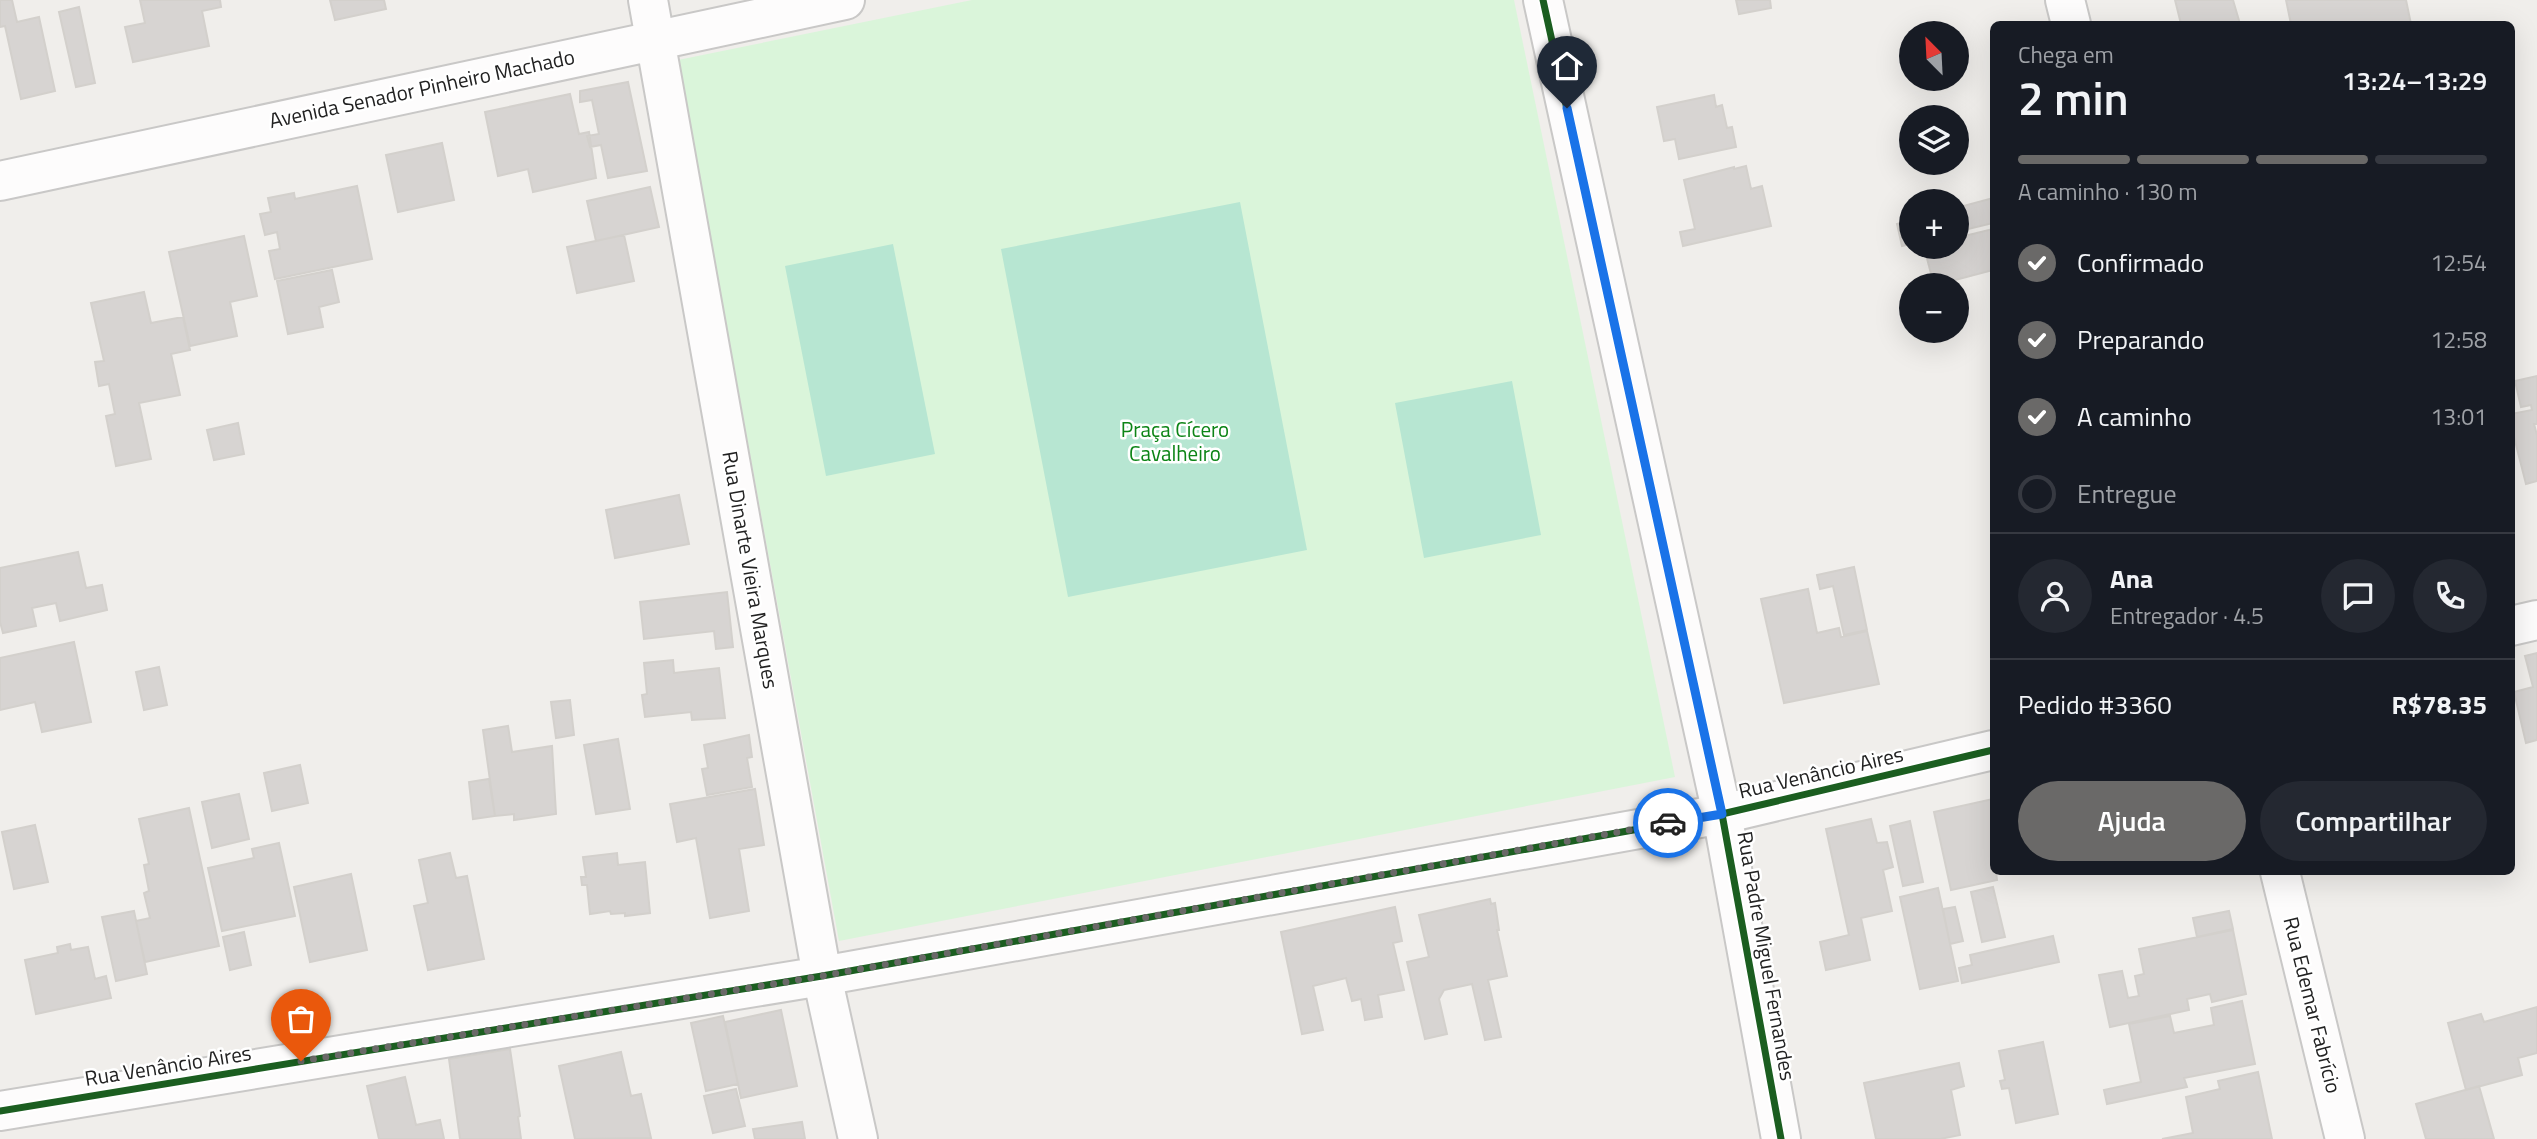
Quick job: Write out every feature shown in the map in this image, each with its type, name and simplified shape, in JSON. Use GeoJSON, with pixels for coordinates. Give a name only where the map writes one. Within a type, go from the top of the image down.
{"type":"FeatureCollection","features":[{"type":"Feature","properties":{"kind":"street","name":"Rua Dinarte Vieira Marques"},"geometry":{"type":"LineString","coordinates":[[648,0],[822,976],[858,1139]]}},
{"type":"Feature","properties":{"kind":"street","name":"Avenida Senador Pinheiro Machado"},"geometry":{"type":"LineString","coordinates":[[0,181],[845,0]]}},
{"type":"Feature","properties":{"kind":"street","name":"Rua Padre Miguel Fernandes"},"geometry":{"type":"LineString","coordinates":[[1543,0],[1722,814],[1781,1139]]}},
{"type":"Feature","properties":{"kind":"street"},"geometry":{"type":"LineString","coordinates":[[2065,0],[2070,21]]}},
{"type":"Feature","properties":{"kind":"street"},"geometry":{"type":"LineString","coordinates":[[2515,625],[2537,620]]}},
{"type":"Feature","properties":{"kind":"street","name":"Rua Venâncio Aires"},"geometry":{"type":"LineString","coordinates":[[0,1111],[822,976],[1722,814],[1990,751]]}},
{"type":"Feature","properties":{"kind":"street","name":"Rua Edemar Fabrício"},"geometry":{"type":"LineString","coordinates":[[2281,875],[2345,1139]]}},
{"type":"Feature","properties":{"kind":"green space","name":"Praça Cícero Cavalheiro"},"geometry":{"type":"Polygon","coordinates":[[[972,0],[1514,0],[1675,777],[839,941],[678,60],[972,0]]]}},
{"type":"Feature","properties":{"kind":"green space"},"geometry":{"type":"Polygon","coordinates":[[[1240,202],[1307,550],[1068,597],[1001,249],[1240,202]]]}},
{"type":"Feature","properties":{"kind":"green space"},"geometry":{"type":"Polygon","coordinates":[[[893,244],[935,454],[826,476],[785,266],[893,244]]]}},
{"type":"Feature","properties":{"kind":"green space"},"geometry":{"type":"Polygon","coordinates":[[[1512,381],[1541,535],[1424,558],[1395,403],[1512,381]]]}},
{"type":"Feature","properties":{"kind":"building"},"geometry":{"type":"Polygon","coordinates":[[[0,0],[12,0],[17,22],[39,17],[55,91],[21,99],[5,26],[0,27],[0,0]]]}},
{"type":"Feature","properties":{"kind":"building"},"geometry":{"type":"Polygon","coordinates":[[[140,0],[220,0],[221,7],[202,11],[209,46],[133,62],[125,27],[145,23],[140,0]]]}},
{"type":"Feature","properties":{"kind":"building"},"geometry":{"type":"Polygon","coordinates":[[[330,0],[384,0],[386,9],[335,20],[330,0]]]}},
{"type":"Feature","properties":{"kind":"building"},"geometry":{"type":"Polygon","coordinates":[[[1736,0],[1770,0],[1771,8],[1739,14],[1736,0]]]}},
{"type":"Feature","properties":{"kind":"building"},"geometry":{"type":"Polygon","coordinates":[[[2175,0],[2233,0],[2239,21],[2180,21],[2175,0]]]}},
{"type":"Feature","properties":{"kind":"building"},"geometry":{"type":"Polygon","coordinates":[[[2286,0],[2406,0],[2410,21],[2290,21],[2286,0]]]}},
{"type":"Feature","properties":{"kind":"building"},"geometry":{"type":"Polygon","coordinates":[[[79,7],[95,83],[76,87],[59,12],[79,7]]]}},
{"type":"Feature","properties":{"kind":"building"},"geometry":{"type":"Polygon","coordinates":[[[628,82],[647,171],[608,178],[601,145],[590,147],[587,136],[599,134],[592,100],[580,102],[580,91],[628,82]]]}},
{"type":"Feature","properties":{"kind":"building"},"geometry":{"type":"Polygon","coordinates":[[[570,94],[579,134],[589,132],[596,178],[533,192],[528,169],[498,176],[485,112],[570,94]]]}},
{"type":"Feature","properties":{"kind":"building"},"geometry":{"type":"Polygon","coordinates":[[[1714,95],[1716,107],[1722,105],[1727,128],[1732,127],[1736,147],[1679,159],[1675,139],[1664,141],[1657,107],[1714,95]]]}},
{"type":"Feature","properties":{"kind":"building"},"geometry":{"type":"Polygon","coordinates":[[[442,143],[454,200],[398,212],[386,155],[442,143]]]}},
{"type":"Feature","properties":{"kind":"building"},"geometry":{"type":"Polygon","coordinates":[[[1746,166],[1751,189],[1762,186],[1771,226],[1683,246],[1680,232],[1695,229],[1684,180],[1746,166]]]}},
{"type":"Feature","properties":{"kind":"building"},"geometry":{"type":"Polygon","coordinates":[[[357,186],[372,259],[275,279],[269,251],[280,249],[277,232],[265,235],[260,214],[271,212],[268,198],[294,193],[295,199],[357,186]]]}},
{"type":"Feature","properties":{"kind":"building"},"geometry":{"type":"Polygon","coordinates":[[[650,187],[659,227],[596,241],[587,201],[650,187]]]}},
{"type":"Feature","properties":{"kind":"building"},"geometry":{"type":"Polygon","coordinates":[[[1990,199],[1990,224],[1969,229],[1969,204],[1990,199]]]}},
{"type":"Feature","properties":{"kind":"building"},"geometry":{"type":"Polygon","coordinates":[[[1990,230],[1990,271],[1969,276],[1969,273],[1931,273],[1927,259],[1969,259],[1969,235],[1990,230]]]}},
{"type":"Feature","properties":{"kind":"building"},"geometry":{"type":"Polygon","coordinates":[[[624,235],[634,281],[577,293],[567,247],[624,235]]]}},
{"type":"Feature","properties":{"kind":"building"},"geometry":{"type":"Polygon","coordinates":[[[244,236],[257,296],[230,302],[237,336],[190,346],[169,252],[244,236]]]}},
{"type":"Feature","properties":{"kind":"building"},"geometry":{"type":"Polygon","coordinates":[[[332,270],[339,302],[319,307],[323,327],[288,334],[277,281],[332,270]]]}},
{"type":"Feature","properties":{"kind":"building"},"geometry":{"type":"Polygon","coordinates":[[[144,292],[151,323],[183,317],[190,350],[171,354],[180,395],[139,403],[151,459],[116,466],[106,416],[115,414],[109,384],[99,386],[95,362],[104,361],[91,303],[144,292]]]}},
{"type":"Feature","properties":{"kind":"building"},"geometry":{"type":"Polygon","coordinates":[[[2537,376],[2537,424],[2534,424],[2537,435],[2537,481],[2526,484],[2515,441],[2515,413],[2532,410],[2531,405],[2521,407],[2515,381],[2537,376]]]}},
{"type":"Feature","properties":{"kind":"building"},"geometry":{"type":"Polygon","coordinates":[[[238,423],[244,454],[214,460],[207,430],[238,423]]]}},
{"type":"Feature","properties":{"kind":"building"},"geometry":{"type":"Polygon","coordinates":[[[679,495],[689,544],[615,558],[606,510],[679,495]]]}},
{"type":"Feature","properties":{"kind":"building"},"geometry":{"type":"Polygon","coordinates":[[[78,552],[86,588],[102,585],[107,610],[60,621],[56,603],[32,608],[36,626],[3,633],[0,622],[0,568],[78,552]]]}},
{"type":"Feature","properties":{"kind":"building"},"geometry":{"type":"Polygon","coordinates":[[[1854,567],[1867,630],[1844,635],[1833,586],[1820,589],[1817,575],[1854,567]]]}},
{"type":"Feature","properties":{"kind":"building"},"geometry":{"type":"Polygon","coordinates":[[[1808,589],[1817,633],[1839,628],[1841,637],[1867,631],[1879,684],[1784,703],[1761,599],[1808,589]]]}},
{"type":"Feature","properties":{"kind":"building"},"geometry":{"type":"Polygon","coordinates":[[[727,592],[733,647],[716,649],[714,631],[644,639],[640,602],[727,592]]]}},
{"type":"Feature","properties":{"kind":"building"},"geometry":{"type":"Polygon","coordinates":[[[74,642],[91,722],[42,732],[35,702],[0,710],[0,658],[74,642]]]}},
{"type":"Feature","properties":{"kind":"building"},"geometry":{"type":"Polygon","coordinates":[[[2537,653],[2537,740],[2526,743],[2515,696],[2515,692],[2533,687],[2525,656],[2537,653]]]}},
{"type":"Feature","properties":{"kind":"building"},"geometry":{"type":"Polygon","coordinates":[[[673,660],[674,673],[719,668],[725,718],[692,720],[691,712],[645,717],[642,695],[647,694],[644,663],[673,660]]]}},
{"type":"Feature","properties":{"kind":"building"},"geometry":{"type":"Polygon","coordinates":[[[159,667],[167,705],[144,710],[136,672],[159,667]]]}},
{"type":"Feature","properties":{"kind":"building"},"geometry":{"type":"Polygon","coordinates":[[[570,700],[574,735],[556,738],[551,702],[570,700]]]}},
{"type":"Feature","properties":{"kind":"building"},"geometry":{"type":"Polygon","coordinates":[[[508,726],[512,752],[552,746],[556,814],[514,820],[514,814],[495,816],[483,730],[508,726]]]}},
{"type":"Feature","properties":{"kind":"building"},"geometry":{"type":"Polygon","coordinates":[[[749,735],[752,757],[747,758],[752,787],[707,795],[702,769],[708,768],[704,745],[749,735]]]}},
{"type":"Feature","properties":{"kind":"building"},"geometry":{"type":"Polygon","coordinates":[[[618,739],[630,809],[596,814],[584,745],[618,739]]]}},
{"type":"Feature","properties":{"kind":"building"},"geometry":{"type":"Polygon","coordinates":[[[300,765],[308,803],[272,811],[264,773],[300,765]]]}},
{"type":"Feature","properties":{"kind":"building"},"geometry":{"type":"Polygon","coordinates":[[[489,779],[495,816],[473,819],[469,782],[489,779]]]}},
{"type":"Feature","properties":{"kind":"building"},"geometry":{"type":"Polygon","coordinates":[[[755,789],[764,845],[739,849],[749,911],[710,918],[696,838],[677,842],[670,804],[755,789]]]}},
{"type":"Feature","properties":{"kind":"building"},"geometry":{"type":"Polygon","coordinates":[[[239,794],[249,839],[212,848],[202,802],[239,794]]]}},
{"type":"Feature","properties":{"kind":"building"},"geometry":{"type":"Polygon","coordinates":[[[1990,800],[1990,875],[1996,875],[1997,880],[1951,890],[1934,812],[1990,800]]]}},
{"type":"Feature","properties":{"kind":"building"},"geometry":{"type":"Polygon","coordinates":[[[189,808],[219,946],[145,962],[136,921],[150,918],[144,893],[149,891],[144,865],[149,864],[139,819],[189,808]]]}},
{"type":"Feature","properties":{"kind":"building"},"geometry":{"type":"Polygon","coordinates":[[[1871,819],[1877,843],[1887,842],[1893,867],[1883,870],[1892,911],[1861,918],[1870,960],[1826,970],[1820,942],[1849,935],[1826,829],[1871,819]]]}},
{"type":"Feature","properties":{"kind":"building"},"geometry":{"type":"Polygon","coordinates":[[[1910,821],[1923,882],[1903,886],[1890,826],[1910,821]]]}},
{"type":"Feature","properties":{"kind":"building"},"geometry":{"type":"Polygon","coordinates":[[[35,825],[48,882],[14,889],[2,832],[35,825]]]}},
{"type":"Feature","properties":{"kind":"building"},"geometry":{"type":"Polygon","coordinates":[[[279,843],[295,916],[222,931],[208,868],[254,858],[252,849],[279,843]]]}},
{"type":"Feature","properties":{"kind":"building"},"geometry":{"type":"Polygon","coordinates":[[[450,853],[456,878],[467,876],[484,959],[428,970],[414,906],[428,903],[419,860],[450,853]]]}},
{"type":"Feature","properties":{"kind":"building"},"geometry":{"type":"Polygon","coordinates":[[[617,853],[618,865],[645,862],[650,913],[625,916],[625,913],[611,914],[610,911],[590,914],[587,885],[582,885],[581,877],[586,877],[583,857],[617,853]]]}},
{"type":"Feature","properties":{"kind":"building"},"geometry":{"type":"Polygon","coordinates":[[[351,874],[367,950],[310,962],[294,887],[351,874]]]}},
{"type":"Feature","properties":{"kind":"building"},"geometry":{"type":"Polygon","coordinates":[[[1993,887],[2005,937],[1982,942],[1971,892],[1993,887]]]}},
{"type":"Feature","properties":{"kind":"building"},"geometry":{"type":"Polygon","coordinates":[[[1938,888],[1958,981],[1920,989],[1900,897],[1938,888]]]}},
{"type":"Feature","properties":{"kind":"building"},"geometry":{"type":"Polygon","coordinates":[[[1490,899],[1491,904],[1495,903],[1497,930],[1507,976],[1488,980],[1501,1037],[1485,1040],[1472,984],[1444,990],[1439,999],[1447,1034],[1425,1039],[1407,962],[1429,957],[1419,915],[1490,899]]]}},
{"type":"Feature","properties":{"kind":"building"},"geometry":{"type":"Polygon","coordinates":[[[1395,907],[1402,941],[1393,943],[1404,990],[1378,995],[1382,1017],[1365,1020],[1361,999],[1352,1001],[1346,978],[1313,986],[1323,1030],[1302,1034],[1281,932],[1395,907]]]}},
{"type":"Feature","properties":{"kind":"building"},"geometry":{"type":"Polygon","coordinates":[[[1955,907],[1963,941],[1950,944],[1943,909],[1955,907]]]}},
{"type":"Feature","properties":{"kind":"building"},"geometry":{"type":"Polygon","coordinates":[[[134,911],[147,974],[116,981],[102,917],[134,911]]]}},
{"type":"Feature","properties":{"kind":"building"},"geometry":{"type":"Polygon","coordinates":[[[2229,911],[2233,929],[2197,937],[2193,918],[2229,911]]]}},
{"type":"Feature","properties":{"kind":"building"},"geometry":{"type":"Polygon","coordinates":[[[2233,930],[2246,994],[2212,1002],[2210,994],[2187,999],[2189,1010],[2110,1027],[2099,975],[2122,971],[2128,998],[2139,996],[2135,976],[2144,974],[2139,949],[2233,930]]]}},
{"type":"Feature","properties":{"kind":"building"},"geometry":{"type":"Polygon","coordinates":[[[244,932],[251,965],[230,970],[223,937],[244,932]]]}},
{"type":"Feature","properties":{"kind":"building"},"geometry":{"type":"Polygon","coordinates":[[[2053,936],[2059,962],[1962,983],[1959,968],[1972,965],[1970,955],[2053,936]]]}},
{"type":"Feature","properties":{"kind":"building"},"geometry":{"type":"Polygon","coordinates":[[[70,944],[71,950],[88,947],[95,979],[106,976],[111,998],[36,1014],[25,960],[58,953],[57,947],[70,944]]]}},
{"type":"Feature","properties":{"kind":"building"},"geometry":{"type":"Polygon","coordinates":[[[2242,1001],[2255,1064],[2184,1078],[2187,1087],[2107,1104],[2104,1090],[2141,1082],[2129,1024],[2170,1016],[2174,1033],[2214,1025],[2211,1008],[2242,1001]]]}},
{"type":"Feature","properties":{"kind":"building"},"geometry":{"type":"Polygon","coordinates":[[[2537,1007],[2537,1053],[2518,1058],[2522,1075],[2466,1090],[2448,1023],[2481,1014],[2484,1022],[2537,1007]]]}},
{"type":"Feature","properties":{"kind":"building"},"geometry":{"type":"Polygon","coordinates":[[[781,1010],[797,1086],[741,1098],[725,1022],[781,1010]]]}},
{"type":"Feature","properties":{"kind":"building"},"geometry":{"type":"Polygon","coordinates":[[[723,1016],[738,1084],[706,1091],[691,1023],[723,1016]]]}},
{"type":"Feature","properties":{"kind":"building"},"geometry":{"type":"Polygon","coordinates":[[[2043,1042],[2058,1114],[2016,1123],[2009,1088],[2002,1089],[2000,1081],[2005,1080],[1999,1051],[2043,1042]]]}},
{"type":"Feature","properties":{"kind":"building"},"geometry":{"type":"Polygon","coordinates":[[[510,1049],[521,1139],[460,1139],[449,1059],[510,1049]]]}},
{"type":"Feature","properties":{"kind":"building"},"geometry":{"type":"Polygon","coordinates":[[[621,1052],[631,1096],[641,1094],[651,1138],[575,1139],[559,1066],[621,1052]]]}},
{"type":"Feature","properties":{"kind":"building"},"geometry":{"type":"Polygon","coordinates":[[[1959,1063],[1964,1086],[1951,1090],[1960,1135],[1940,1139],[1876,1139],[1864,1083],[1959,1063]]]}},
{"type":"Feature","properties":{"kind":"building"},"geometry":{"type":"Polygon","coordinates":[[[2258,1072],[2272,1139],[2162,1139],[2193,1133],[2186,1097],[2220,1089],[2218,1081],[2258,1072]]]}},
{"type":"Feature","properties":{"kind":"building"},"geometry":{"type":"Polygon","coordinates":[[[405,1077],[416,1125],[440,1120],[444,1139],[379,1139],[367,1086],[405,1077]]]}},
{"type":"Feature","properties":{"kind":"building"},"geometry":{"type":"Polygon","coordinates":[[[2479,1086],[2494,1139],[2426,1139],[2416,1104],[2479,1086]]]}},
{"type":"Feature","properties":{"kind":"building"},"geometry":{"type":"Polygon","coordinates":[[[736,1089],[745,1126],[713,1133],[704,1096],[736,1089]]]}},
{"type":"Feature","properties":{"kind":"building"},"geometry":{"type":"Polygon","coordinates":[[[802,1122],[805,1139],[755,1139],[753,1129],[802,1122]]]}},
{"type":"Feature","properties":{"kind":"cycle path"},"geometry":{"type":"LineString","coordinates":[[1543,0],[1722,814],[1781,1139]]}},
{"type":"Feature","properties":{"kind":"cycle path"},"geometry":{"type":"LineString","coordinates":[[0,1111],[822,976],[1722,814],[1990,751]]}},
{"type":"Feature","properties":{"kind":"way so far"},"geometry":{"type":"LineString","coordinates":[[301,1061],[822,976],[1668,823]]}},
{"type":"Feature","properties":{"kind":"route"},"geometry":{"type":"LineString","coordinates":[[1567,108],[1722,814],[1668,823]]}}]}
